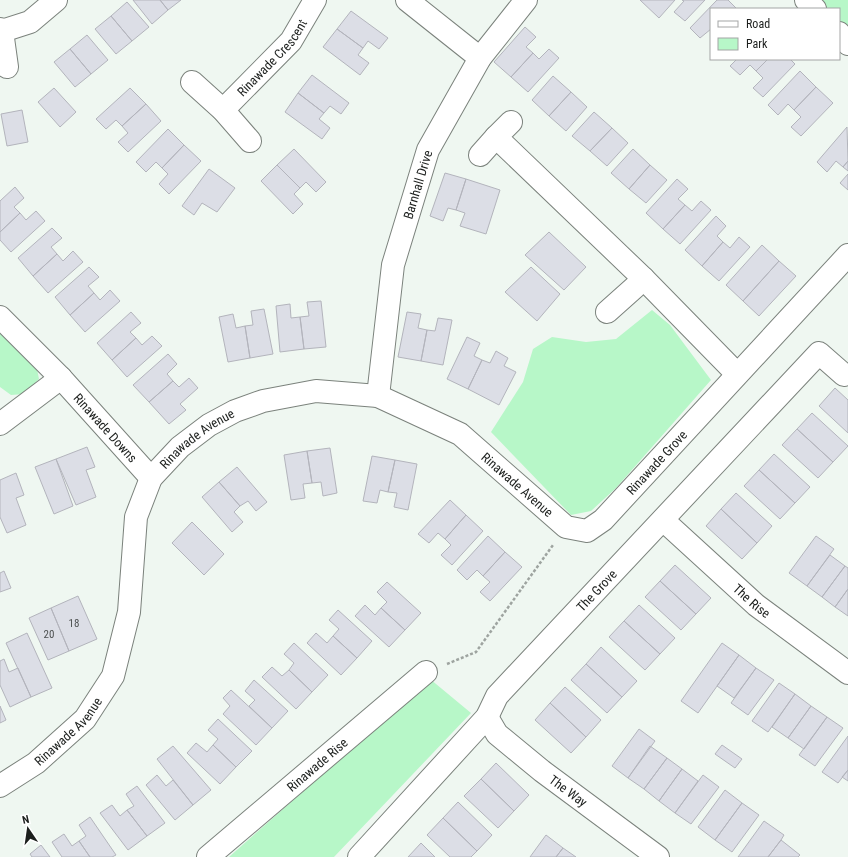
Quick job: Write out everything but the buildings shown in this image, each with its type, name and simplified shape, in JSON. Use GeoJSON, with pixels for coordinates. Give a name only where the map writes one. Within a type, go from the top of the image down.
{"type":"FeatureCollection","features":[{"type":"Feature","properties":{"kind":"street"},"geometry":{"type":"LineString","coordinates":[[7,67],[1,30],[30,22],[56,0]]}},
{"type":"Feature","properties":{"kind":"street","name":"Rinawade Crescent"},"geometry":{"type":"LineString","coordinates":[[223,110],[291,41],[315,0]]}},
{"type":"Feature","properties":{"kind":"street"},"geometry":{"type":"LineString","coordinates":[[407,0],[480,58]]}},
{"type":"Feature","properties":{"kind":"street","name":"Barnhall Drive"},"geometry":{"type":"LineString","coordinates":[[378,396],[393,265],[428,150],[480,58],[526,0]]}},
{"type":"Feature","properties":{"kind":"street"},"geometry":{"type":"LineString","coordinates":[[806,0],[815,8]]}},
{"type":"Feature","properties":{"kind":"street"},"geometry":{"type":"LineString","coordinates":[[840,34],[848,44]]}},
{"type":"Feature","properties":{"kind":"street"},"geometry":{"type":"LineString","coordinates":[[192,82],[223,110],[250,141]]}},
{"type":"Feature","properties":{"kind":"street"},"geometry":{"type":"LineString","coordinates":[[480,155],[511,122]]}},
{"type":"Feature","properties":{"kind":"street"},"geometry":{"type":"LineString","coordinates":[[496,137],[644,278],[737,374]]}},
{"type":"Feature","properties":{"kind":"street","name":"Rinawade Grove"},"geometry":{"type":"LineString","coordinates":[[566,527],[587,531],[603,520],[848,254]]}},
{"type":"Feature","properties":{"kind":"street"},"geometry":{"type":"LineString","coordinates":[[606,312],[635,288],[644,278]]}},
{"type":"Feature","properties":{"kind":"street","name":"Rinawade Downs"},"geometry":{"type":"LineString","coordinates":[[0,317],[61,378],[151,478]]}},
{"type":"Feature","properties":{"kind":"street","name":"The Grove"},"geometry":{"type":"LineString","coordinates":[[359,857],[487,717],[497,696],[819,353],[844,375]]}},
{"type":"Feature","properties":{"kind":"street"},"geometry":{"type":"LineString","coordinates":[[3,416],[61,378]]}},
{"type":"Feature","properties":{"kind":"street","name":"Rinawade Avenue"},"geometry":{"type":"LineString","coordinates":[[0,786],[36,763],[86,719],[113,676],[129,612],[136,517],[151,478],[180,447],[209,425],[235,411],[263,401],[316,391],[378,396],[460,434],[566,527]]}},
{"type":"Feature","properties":{"kind":"street","name":"The Rise"},"geometry":{"type":"LineString","coordinates":[[663,520],[756,606],[848,673]]}},
{"type":"Feature","properties":{"kind":"street","name":"Rinawade Rise"},"geometry":{"type":"LineString","coordinates":[[208,857],[426,672]]}},
{"type":"Feature","properties":{"kind":"street","name":"The Way"},"geometry":{"type":"LineString","coordinates":[[487,717],[497,734],[542,771],[658,857]]}},
{"type":"Feature","properties":{"kind":"path"},"geometry":{"type":"LineString","coordinates":[[426,672],[476,652],[566,527]]}},
{"type":"Feature","properties":{"kind":"green space"},"geometry":{"type":"Polygon","coordinates":[[[806,0],[848,0],[848,41],[840,33],[840,8],[814,8],[806,0]]]}},
{"type":"Feature","properties":{"kind":"green space"},"geometry":{"type":"Polygon","coordinates":[[[652,310],[670,325],[711,380],[616,488],[591,511],[571,515],[491,432],[523,382],[533,349],[552,337],[586,342],[616,339],[652,310]]]}},
{"type":"Feature","properties":{"kind":"green space"},"geometry":{"type":"Polygon","coordinates":[[[0,329],[36,364],[39,379],[24,394],[11,395],[0,387],[0,329]]]}},
{"type":"Feature","properties":{"kind":"green space"},"geometry":{"type":"Polygon","coordinates":[[[430,679],[471,713],[334,857],[229,857],[430,679]]]}}]}
